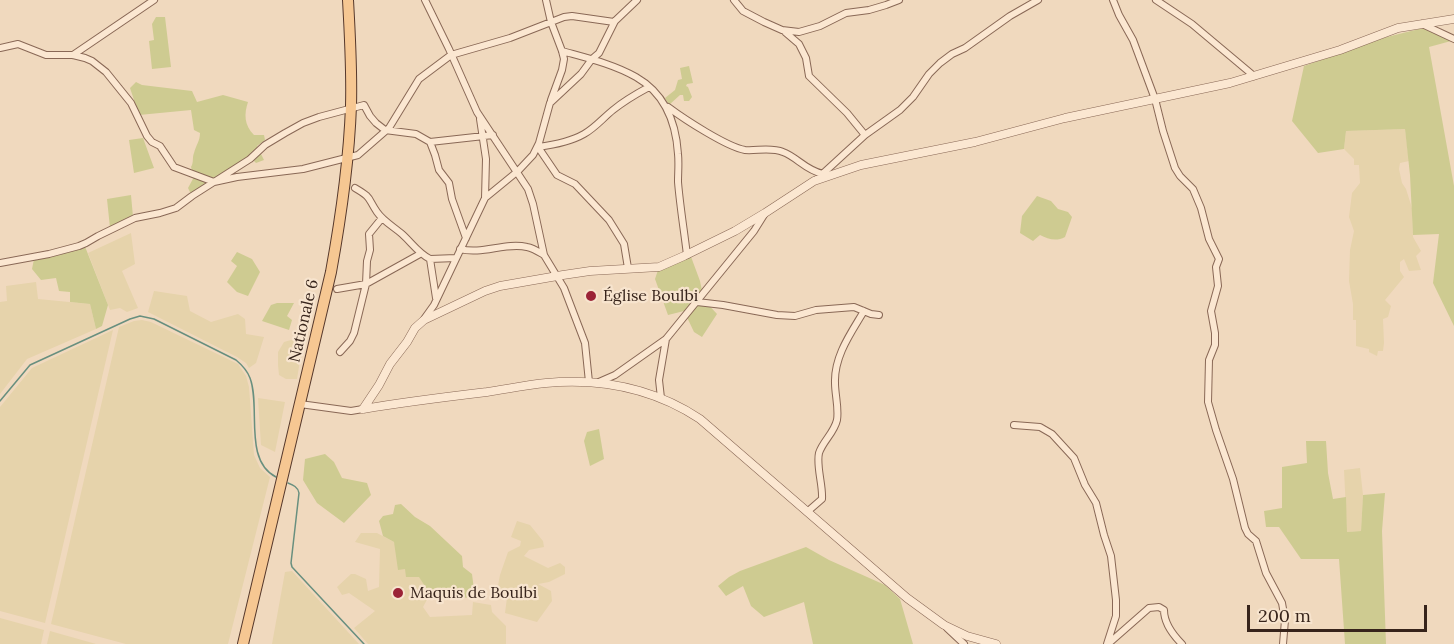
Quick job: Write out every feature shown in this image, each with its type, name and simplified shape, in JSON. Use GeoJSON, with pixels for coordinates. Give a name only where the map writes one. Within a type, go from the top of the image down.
{"type":"FeatureCollection","features":[{"type":"Feature","properties":{"kind":"main road","name":"Nationale 6"},"geometry":{"type":"LineString","coordinates":[[243,644],[339,230],[348,158],[351,107],[348,0]]}},
{"type":"Feature","properties":{"kind":"street"},"geometry":{"type":"LineString","coordinates":[[73,55],[154,0]]}},
{"type":"Feature","properties":{"kind":"street"},"geometry":{"type":"LineString","coordinates":[[425,0],[479,114],[528,189],[544,255],[564,288],[585,342],[592,383]]}},
{"type":"Feature","properties":{"kind":"street"},"geometry":{"type":"LineString","coordinates":[[485,198],[518,171],[538,147],[562,70],[564,58],[546,0]]}},
{"type":"Feature","properties":{"kind":"street"},"geometry":{"type":"LineString","coordinates":[[550,103],[581,74],[599,53],[614,22],[637,0]]}},
{"type":"Feature","properties":{"kind":"street"},"geometry":{"type":"LineString","coordinates":[[734,0],[743,11],[782,30],[799,44],[806,58],[809,76],[847,113],[865,135]]}},
{"type":"Feature","properties":{"kind":"street"},"geometry":{"type":"LineString","coordinates":[[782,30],[799,32],[810,30],[846,13],[869,10],[899,0]]}},
{"type":"Feature","properties":{"kind":"street"},"geometry":{"type":"LineString","coordinates":[[363,409],[379,386],[390,364],[415,328],[424,320],[500,286],[590,271],[658,267],[735,231],[814,181],[865,135],[900,110],[940,63],[1038,0]]}},
{"type":"Feature","properties":{"kind":"street"},"geometry":{"type":"LineString","coordinates":[[1113,0],[1133,40],[1155,99],[1175,168],[1193,189],[1201,208],[1209,239],[1219,259],[1216,267],[1218,286],[1211,311],[1215,345],[1209,360],[1208,402],[1233,479],[1245,528],[1256,541],[1266,573],[1282,603],[1285,620],[1283,644]]}},
{"type":"Feature","properties":{"kind":"street"},"geometry":{"type":"LineString","coordinates":[[1156,0],[1192,24],[1254,76]]}},
{"type":"Feature","properties":{"kind":"street"},"geometry":{"type":"LineString","coordinates":[[0,48],[18,44],[46,55],[73,55],[92,62],[113,80],[134,108],[147,136],[160,146],[174,167],[214,182],[303,169],[358,155],[389,128],[419,79],[451,55],[510,38],[564,17],[614,22]]}},
{"type":"Feature","properties":{"kind":"street"},"geometry":{"type":"LineString","coordinates":[[814,181],[861,165],[975,142],[1065,118],[1230,83],[1340,50],[1398,28],[1454,19]]}},
{"type":"Feature","properties":{"kind":"street"},"geometry":{"type":"LineString","coordinates":[[1422,24],[1454,39]]}},
{"type":"Feature","properties":{"kind":"street"},"geometry":{"type":"LineString","coordinates":[[562,51],[592,59],[637,78],[682,118],[734,147],[744,150],[780,151],[815,172],[833,174]]}},
{"type":"Feature","properties":{"kind":"street"},"geometry":{"type":"LineString","coordinates":[[538,147],[553,145],[582,135],[596,127],[611,111],[627,99],[649,87]]}},
{"type":"Feature","properties":{"kind":"street"},"geometry":{"type":"LineString","coordinates":[[0,263],[49,254],[87,243],[135,218],[176,208],[192,195],[250,159],[265,146],[303,123],[351,107],[364,105],[370,116],[385,130],[416,134],[430,142],[493,135]]}},
{"type":"Feature","properties":{"kind":"street"},"geometry":{"type":"LineString","coordinates":[[665,105],[669,112],[678,150],[678,181],[687,255]]}},
{"type":"Feature","properties":{"kind":"street"},"geometry":{"type":"LineString","coordinates":[[424,320],[485,198],[487,167],[479,114]]}},
{"type":"Feature","properties":{"kind":"street"},"geometry":{"type":"LineString","coordinates":[[430,142],[439,170],[449,183],[452,199],[466,238]]}},
{"type":"Feature","properties":{"kind":"street"},"geometry":{"type":"LineString","coordinates":[[538,147],[557,175],[575,184],[609,220],[624,244],[628,268]]}},
{"type":"Feature","properties":{"kind":"street"},"geometry":{"type":"LineString","coordinates":[[355,188],[367,195],[382,218],[411,242],[420,254],[430,259],[456,258]]}},
{"type":"Feature","properties":{"kind":"street"},"geometry":{"type":"LineString","coordinates":[[592,383],[615,375],[666,339],[754,231],[765,213]]}},
{"type":"Feature","properties":{"kind":"street"},"geometry":{"type":"LineString","coordinates":[[339,352],[351,341],[354,333],[366,284],[370,249],[369,234],[382,218]]}},
{"type":"Feature","properties":{"kind":"street"},"geometry":{"type":"LineString","coordinates":[[460,249],[468,251],[528,247],[544,255]]}},
{"type":"Feature","properties":{"kind":"street"},"geometry":{"type":"LineString","coordinates":[[337,289],[366,284],[420,254]]}},
{"type":"Feature","properties":{"kind":"street"},"geometry":{"type":"LineString","coordinates":[[430,259],[436,299]]}},
{"type":"Feature","properties":{"kind":"street"},"geometry":{"type":"LineString","coordinates":[[697,302],[784,316],[845,308],[854,308],[879,315]]}},
{"type":"Feature","properties":{"kind":"street"},"geometry":{"type":"LineString","coordinates":[[807,512],[822,499],[818,455],[837,420],[835,381],[837,365],[843,347],[864,311]]}},
{"type":"Feature","properties":{"kind":"street"},"geometry":{"type":"LineString","coordinates":[[661,398],[659,380],[666,339]]}},
{"type":"Feature","properties":{"kind":"street"},"geometry":{"type":"LineString","coordinates":[[300,404],[351,411],[545,383],[592,383],[634,389],[661,398],[700,419],[907,598],[944,625],[964,644]]}},
{"type":"Feature","properties":{"kind":"street"},"geometry":{"type":"LineString","coordinates":[[1014,425],[1040,427],[1052,435],[1074,458],[1085,485],[1096,503],[1111,556],[1116,600],[1116,616],[1107,644]]}},
{"type":"Feature","properties":{"kind":"street"},"geometry":{"type":"LineString","coordinates":[[1107,644],[1149,608],[1159,607],[1164,610],[1164,619],[1182,644]]}},
{"type":"Feature","properties":{"kind":"street"},"geometry":{"type":"LineString","coordinates":[[944,625],[967,636],[996,644]]}},
{"type":"Feature","properties":{"kind":"shaded area"},"geometry":{"type":"Polygon","coordinates":[[[156,17],[165,17],[171,67],[152,69],[149,41],[154,40],[152,24],[156,17]]]}},
{"type":"Feature","properties":{"kind":"shaded area"},"geometry":{"type":"Polygon","coordinates":[[[1423,28],[1451,41],[1429,47],[1454,186],[1454,326],[1433,283],[1439,234],[1413,235],[1405,129],[1346,131],[1344,149],[1318,153],[1292,121],[1304,66],[1383,38],[1423,28]]]}},
{"type":"Feature","properties":{"kind":"shaded area"},"geometry":{"type":"Polygon","coordinates":[[[689,66],[693,83],[686,86],[692,97],[689,101],[684,101],[683,95],[680,95],[669,105],[665,98],[675,90],[678,80],[682,79],[680,68],[689,66]]]}},
{"type":"Feature","properties":{"kind":"shaded area"},"geometry":{"type":"Polygon","coordinates":[[[136,82],[142,85],[192,91],[197,102],[223,95],[248,102],[247,123],[254,135],[264,135],[265,140],[257,146],[264,160],[256,163],[252,159],[191,194],[188,188],[194,177],[191,167],[200,133],[194,130],[191,110],[139,115],[130,88],[136,82]]]}},
{"type":"Feature","properties":{"kind":"shaded area"},"geometry":{"type":"Polygon","coordinates":[[[1405,129],[1409,161],[1400,163],[1399,169],[1412,208],[1413,237],[1421,251],[1416,256],[1421,270],[1409,271],[1404,259],[1400,262],[1400,271],[1404,277],[1385,300],[1391,306],[1388,317],[1383,319],[1383,351],[1378,351],[1377,356],[1369,352],[1369,349],[1356,346],[1356,320],[1353,320],[1349,281],[1350,250],[1354,231],[1349,217],[1352,193],[1360,183],[1359,165],[1354,165],[1354,159],[1344,149],[1346,131],[1405,129]]]}},
{"type":"Feature","properties":{"kind":"shaded area"},"geometry":{"type":"Polygon","coordinates":[[[143,138],[154,168],[134,173],[129,140],[143,138]]]}},
{"type":"Feature","properties":{"kind":"shaded area"},"geometry":{"type":"Polygon","coordinates":[[[131,195],[133,217],[110,228],[107,199],[131,195]]]}},
{"type":"Feature","properties":{"kind":"shaded area"},"geometry":{"type":"Polygon","coordinates":[[[1037,196],[1051,201],[1058,209],[1068,212],[1072,217],[1065,237],[1052,239],[1040,235],[1033,241],[1020,233],[1022,216],[1037,196]]]}},
{"type":"Feature","properties":{"kind":"shaded area"},"geometry":{"type":"Polygon","coordinates":[[[131,233],[135,264],[122,271],[138,308],[127,312],[120,308],[110,310],[88,253],[131,233]]]}},
{"type":"Feature","properties":{"kind":"shaded area"},"geometry":{"type":"Polygon","coordinates":[[[84,244],[108,305],[102,326],[96,329],[90,304],[70,302],[70,292],[59,291],[56,278],[41,280],[32,269],[34,259],[60,255],[84,244]]]}},
{"type":"Feature","properties":{"kind":"shaded area"},"geometry":{"type":"Polygon","coordinates":[[[237,252],[252,259],[260,272],[248,296],[237,292],[227,282],[237,266],[231,261],[237,252]]]}},
{"type":"Feature","properties":{"kind":"shaded area"},"geometry":{"type":"Polygon","coordinates":[[[690,254],[704,300],[717,314],[702,337],[694,332],[684,311],[668,315],[655,279],[659,267],[690,254]]]}},
{"type":"Feature","properties":{"kind":"shaded area"},"geometry":{"type":"Polygon","coordinates":[[[36,282],[38,299],[90,304],[96,329],[27,359],[0,394],[0,302],[7,301],[6,286],[36,282]]]}},
{"type":"Feature","properties":{"kind":"shaded area"},"geometry":{"type":"Polygon","coordinates":[[[154,291],[187,296],[190,311],[211,322],[238,314],[245,319],[246,334],[264,337],[256,363],[249,368],[237,357],[148,312],[154,291]]]}},
{"type":"Feature","properties":{"kind":"shaded area"},"geometry":{"type":"Polygon","coordinates":[[[294,303],[287,316],[292,320],[289,330],[262,321],[271,305],[294,303]]]}},
{"type":"Feature","properties":{"kind":"shaded area"},"geometry":{"type":"Polygon","coordinates":[[[142,320],[151,322],[238,364],[246,376],[249,387],[254,455],[260,468],[270,477],[228,644],[126,644],[51,624],[119,327],[142,320]]]}},
{"type":"Feature","properties":{"kind":"shaded area"},"geometry":{"type":"Polygon","coordinates":[[[113,330],[45,623],[0,611],[0,407],[32,368],[113,330]]]}},
{"type":"Feature","properties":{"kind":"shaded area"},"geometry":{"type":"Polygon","coordinates":[[[291,340],[303,342],[297,379],[286,379],[279,375],[278,352],[284,342],[291,340]]]}},
{"type":"Feature","properties":{"kind":"shaded area"},"geometry":{"type":"Polygon","coordinates":[[[258,398],[285,402],[275,452],[261,445],[258,398]]]}},
{"type":"Feature","properties":{"kind":"shaded area"},"geometry":{"type":"Polygon","coordinates":[[[599,429],[604,459],[590,466],[584,441],[587,432],[599,429]]]}},
{"type":"Feature","properties":{"kind":"shaded area"},"geometry":{"type":"Polygon","coordinates":[[[1306,441],[1326,441],[1328,473],[1333,499],[1346,497],[1347,532],[1361,531],[1363,495],[1385,493],[1382,531],[1386,644],[1345,644],[1339,559],[1301,559],[1279,527],[1266,527],[1264,511],[1282,508],[1282,467],[1307,463],[1306,441]]]}},
{"type":"Feature","properties":{"kind":"shaded area"},"geometry":{"type":"Polygon","coordinates":[[[325,454],[334,462],[342,478],[367,483],[371,495],[344,523],[317,503],[303,480],[305,459],[325,454]]]}},
{"type":"Feature","properties":{"kind":"shaded area"},"geometry":{"type":"Polygon","coordinates":[[[1360,468],[1363,495],[1361,531],[1347,532],[1344,470],[1360,468]]]}},
{"type":"Feature","properties":{"kind":"shaded area"},"geometry":{"type":"Polygon","coordinates":[[[401,504],[415,517],[430,526],[462,556],[463,567],[472,574],[474,590],[469,598],[430,594],[419,577],[406,577],[405,569],[398,570],[394,542],[383,536],[379,521],[383,516],[393,514],[395,505],[401,504]]]}},
{"type":"Feature","properties":{"kind":"shaded area"},"geometry":{"type":"Polygon","coordinates":[[[517,521],[530,525],[543,541],[544,547],[529,550],[524,556],[548,568],[560,563],[565,567],[565,574],[549,582],[538,584],[551,591],[552,601],[537,622],[505,613],[507,598],[497,591],[508,552],[520,546],[521,541],[511,537],[517,521]]]}},
{"type":"Feature","properties":{"kind":"shaded area"},"geometry":{"type":"Polygon","coordinates":[[[361,533],[377,533],[394,542],[405,569],[419,576],[430,594],[423,607],[430,617],[472,615],[473,602],[491,605],[492,612],[506,626],[506,644],[368,644],[354,628],[375,611],[349,593],[342,595],[337,587],[351,574],[355,574],[366,579],[368,591],[379,587],[380,549],[355,542],[361,533]]]}},
{"type":"Feature","properties":{"kind":"shaded area"},"geometry":{"type":"Polygon","coordinates":[[[806,547],[885,585],[900,599],[913,644],[813,644],[804,602],[764,617],[751,606],[743,586],[726,596],[718,586],[740,571],[806,547]]]}},
{"type":"Feature","properties":{"kind":"shaded area"},"geometry":{"type":"Polygon","coordinates":[[[292,571],[359,644],[272,644],[285,572],[292,571]]]}},
{"type":"Feature","properties":{"kind":"shaded area"},"geometry":{"type":"Polygon","coordinates":[[[0,618],[44,630],[41,644],[0,644],[0,618]]]}},
{"type":"Feature","properties":{"kind":"shaded area"},"geometry":{"type":"Polygon","coordinates":[[[50,631],[96,644],[47,644],[50,631]]]}},
{"type":"Feature","properties":{"kind":"waterway"},"geometry":{"type":"LineString","coordinates":[[0,401],[30,365],[130,319],[140,316],[154,319],[236,360],[244,368],[253,390],[256,446],[266,469],[276,477]]}},
{"type":"Feature","properties":{"kind":"waterway"},"geometry":{"type":"LineString","coordinates":[[288,483],[293,485],[299,493],[292,567],[364,644]]}},
{"type":"Feature","properties":{"kind":"place","name":"Église Boulbi"},"geometry":{"type":"Point","coordinates":[591,296]}},
{"type":"Feature","properties":{"kind":"place","name":"Maquis de Boulbi"},"geometry":{"type":"Point","coordinates":[398,593]}}]}
